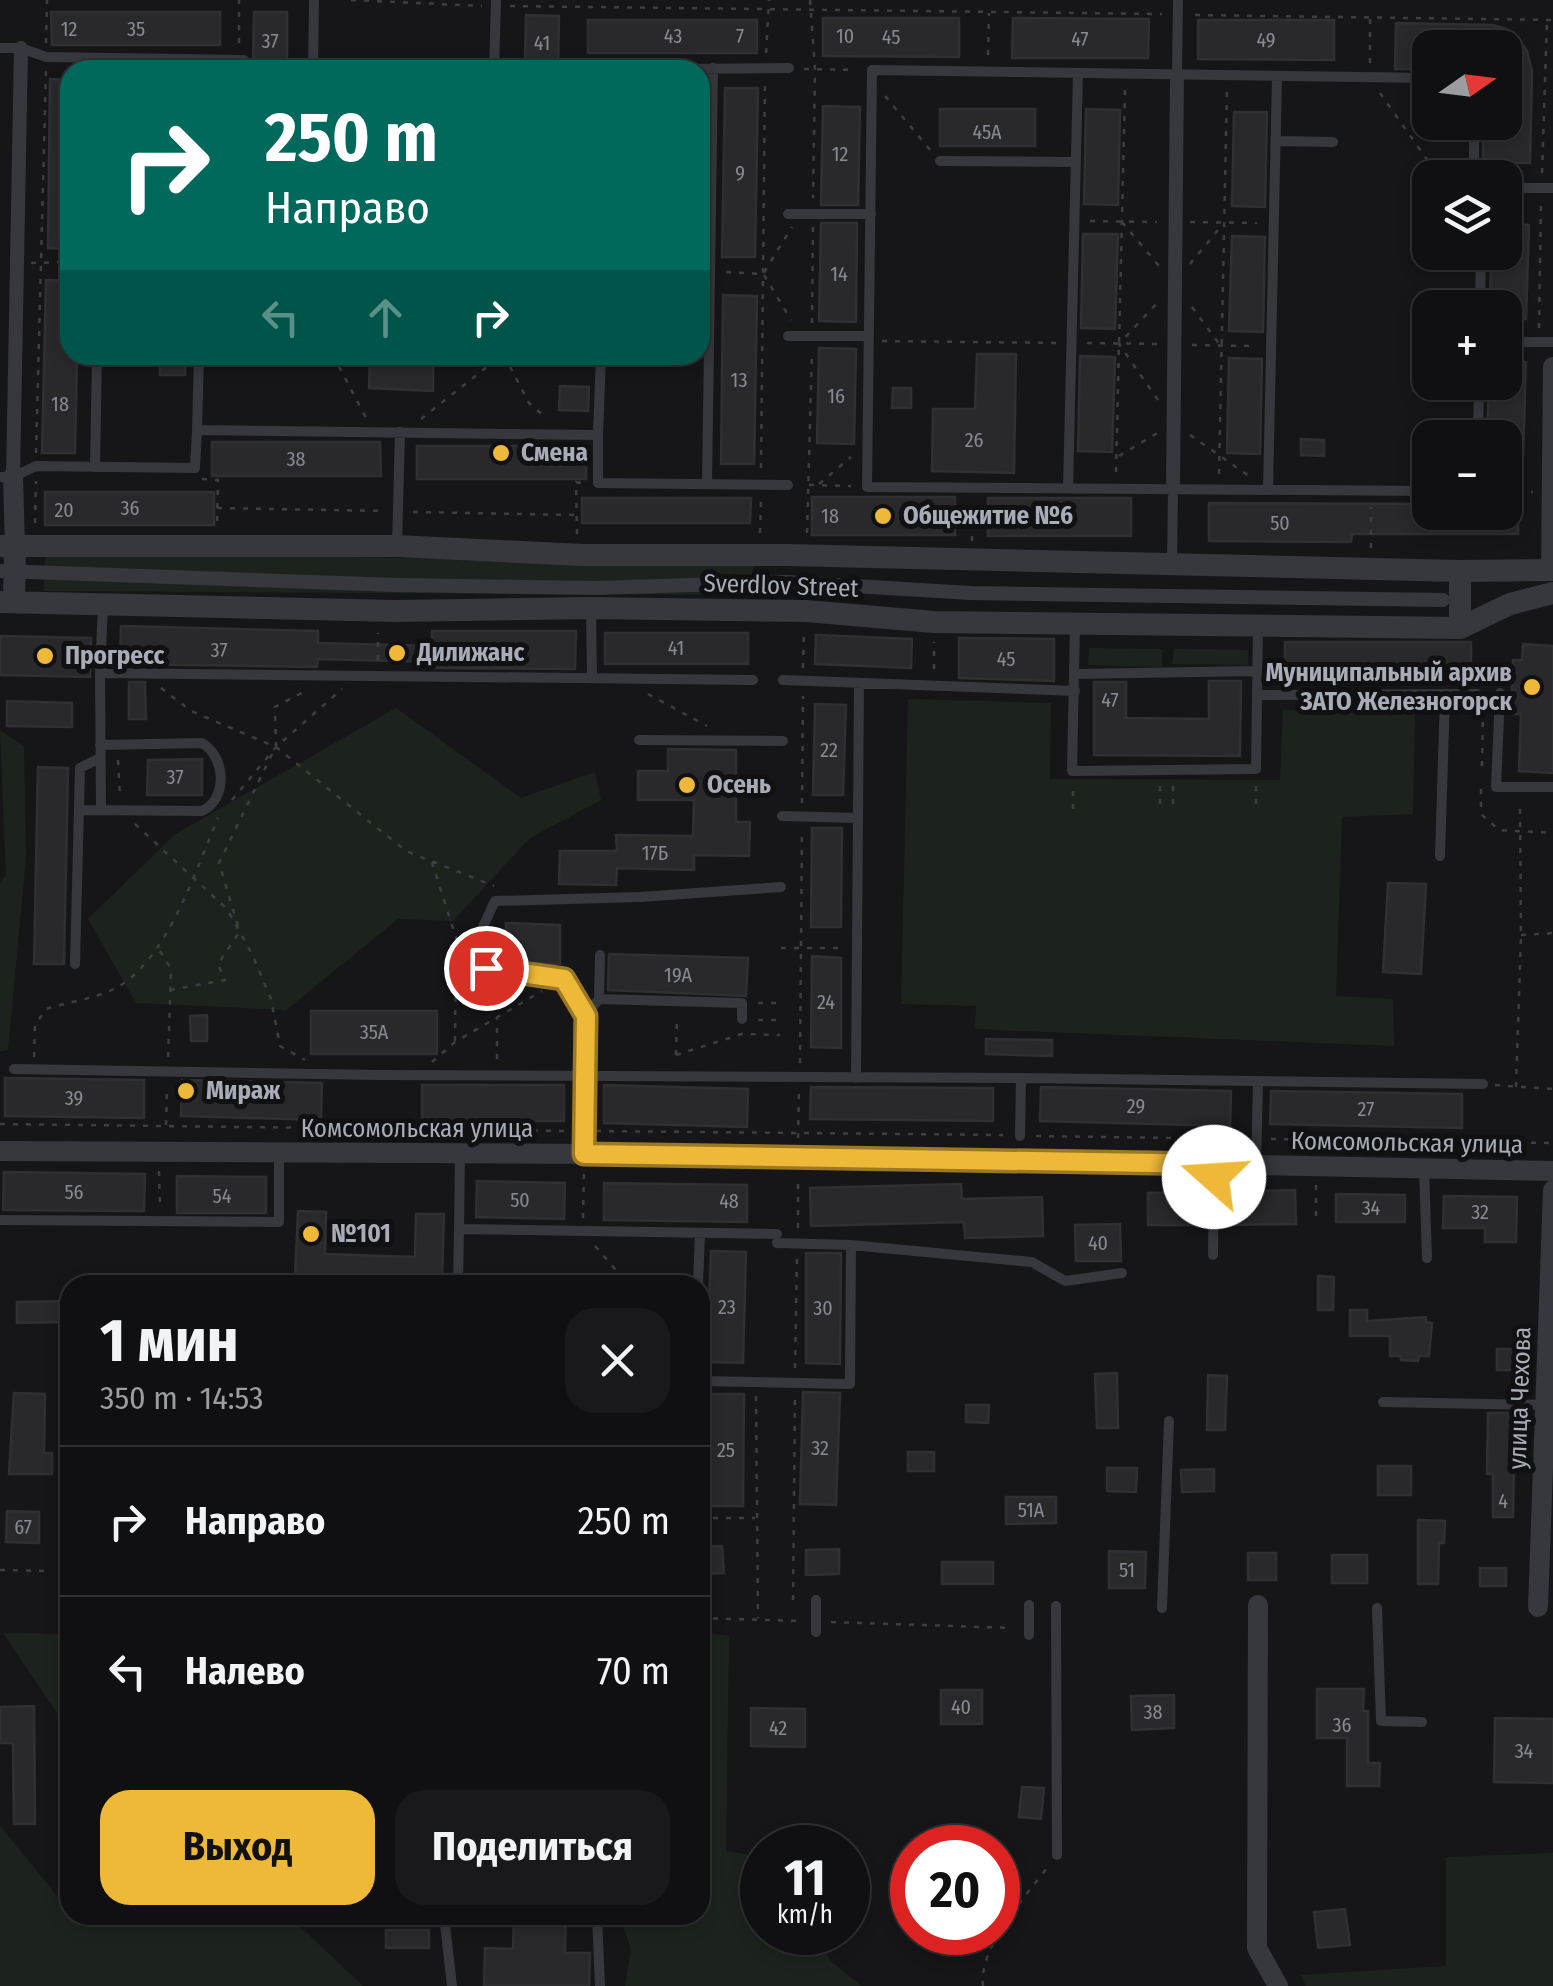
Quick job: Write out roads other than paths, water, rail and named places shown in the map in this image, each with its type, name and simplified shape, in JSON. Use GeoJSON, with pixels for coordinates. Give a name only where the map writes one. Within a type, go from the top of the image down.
{"type":"FeatureCollection","features":[{"type":"Feature","properties":{"kind":"street"},"geometry":{"type":"LineString","coordinates":[[7,602],[8,571],[16,542],[6,477],[17,263],[21,48]]}},
{"type":"Feature","properties":{"kind":"street"},"geometry":{"type":"LineString","coordinates":[[1173,489],[1177,74]]}},
{"type":"Feature","properties":{"kind":"street"},"geometry":{"type":"LineString","coordinates":[[1552,578],[1553,366]]}},
{"type":"Feature","properties":{"kind":"street","name":"Sverdlov Street"},"geometry":{"type":"LineString","coordinates":[[16,542],[397,546],[583,555],[807,556],[1460,571],[1552,578]]}},
{"type":"Feature","properties":{"kind":"street"},"geometry":{"type":"LineString","coordinates":[[8,571],[396,585],[597,588],[807,582],[971,593],[1443,600]]}},
{"type":"Feature","properties":{"kind":"street"},"geometry":{"type":"LineString","coordinates":[[1460,571],[1460,628]]}},
{"type":"Feature","properties":{"kind":"street","name":"Sverdlov Street"},"geometry":{"type":"LineString","coordinates":[[7,602],[396,611],[806,611],[934,622],[1460,628],[1552,578]]}},
{"type":"Feature","properties":{"kind":"street","name":"Комсомольская улица"},"geometry":{"type":"LineString","coordinates":[[0,1152],[584,1154],[1553,1171]]}},
{"type":"Feature","properties":{"kind":"street","name":"улица Чехова"},"geometry":{"type":"LineString","coordinates":[[1538,1607],[1553,1190]]}},
{"type":"Feature","properties":{"kind":"street"},"geometry":{"type":"LineString","coordinates":[[1258,1605],[1257,1948],[1278,1986]]}},
{"type":"Feature","properties":{"kind":"lane"},"geometry":{"type":"LineString","coordinates":[[313,60],[314,0]]}},
{"type":"Feature","properties":{"kind":"lane"},"geometry":{"type":"LineString","coordinates":[[1177,74],[1178,0]]}},
{"type":"Feature","properties":{"kind":"lane"},"geometry":{"type":"LineString","coordinates":[[494,60],[496,3]]}},
{"type":"Feature","properties":{"kind":"lane"},"geometry":{"type":"LineString","coordinates":[[0,48],[21,48],[70,60]]}},
{"type":"Feature","properties":{"kind":"lane"},"geometry":{"type":"LineString","coordinates":[[710,68],[789,68]]}},
{"type":"Feature","properties":{"kind":"lane"},"geometry":{"type":"LineString","coordinates":[[710,144],[713,68]]}},
{"type":"Feature","properties":{"kind":"lane"},"geometry":{"type":"LineString","coordinates":[[1068,488],[1078,73]]}},
{"type":"Feature","properties":{"kind":"lane"},"geometry":{"type":"LineString","coordinates":[[1412,78],[872,74],[868,443],[868,486],[1412,490]]}},
{"type":"Feature","properties":{"kind":"lane"},"geometry":{"type":"LineString","coordinates":[[1268,490],[1277,76]]}},
{"type":"Feature","properties":{"kind":"lane"},"geometry":{"type":"LineString","coordinates":[[1276,142],[1333,142]]}},
{"type":"Feature","properties":{"kind":"lane"},"geometry":{"type":"LineString","coordinates":[[940,161],[1075,162]]}},
{"type":"Feature","properties":{"kind":"lane"},"geometry":{"type":"LineString","coordinates":[[795,214],[871,214]]}},
{"type":"Feature","properties":{"kind":"lane"},"geometry":{"type":"LineString","coordinates":[[794,336],[869,339]]}},
{"type":"Feature","properties":{"kind":"lane"},"geometry":{"type":"LineString","coordinates":[[1522,342],[1553,342]]}},
{"type":"Feature","properties":{"kind":"lane"},"geometry":{"type":"LineString","coordinates":[[95,466],[97,365]]}},
{"type":"Feature","properties":{"kind":"lane"},"geometry":{"type":"LineString","coordinates":[[6,477],[36,466],[195,468],[199,365]]}},
{"type":"Feature","properties":{"kind":"lane"},"geometry":{"type":"LineString","coordinates":[[601,365],[598,483],[788,484]]}},
{"type":"Feature","properties":{"kind":"lane"},"geometry":{"type":"LineString","coordinates":[[706,365],[707,484]]}},
{"type":"Feature","properties":{"kind":"lane"},"geometry":{"type":"LineString","coordinates":[[197,430],[598,435]]}},
{"type":"Feature","properties":{"kind":"lane"},"geometry":{"type":"LineString","coordinates":[[397,546],[400,432]]}},
{"type":"Feature","properties":{"kind":"lane"},"geometry":{"type":"LineString","coordinates":[[1172,565],[1173,489]]}},
{"type":"Feature","properties":{"kind":"lane"},"geometry":{"type":"LineString","coordinates":[[100,810],[103,604]]}},
{"type":"Feature","properties":{"kind":"lane"},"geometry":{"type":"LineString","coordinates":[[590,608],[592,678]]}},
{"type":"Feature","properties":{"kind":"lane"},"geometry":{"type":"LineString","coordinates":[[1076,624],[1072,771],[1256,769],[1258,626]]}},
{"type":"Feature","properties":{"kind":"lane"},"geometry":{"type":"LineString","coordinates":[[1075,674],[1258,672]]}},
{"type":"Feature","properties":{"kind":"lane"},"geometry":{"type":"LineString","coordinates":[[100,674],[753,680]]}},
{"type":"Feature","properties":{"kind":"lane"},"geometry":{"type":"LineString","coordinates":[[784,680],[1075,691]]}},
{"type":"Feature","properties":{"kind":"lane"},"geometry":{"type":"LineString","coordinates":[[856,1078],[860,683]]}},
{"type":"Feature","properties":{"kind":"lane"},"geometry":{"type":"LineString","coordinates":[[1500,693],[1496,787],[1553,787]]}},
{"type":"Feature","properties":{"kind":"lane"},"geometry":{"type":"LineString","coordinates":[[1440,856],[1445,694]]}},
{"type":"Feature","properties":{"kind":"lane"},"geometry":{"type":"LineString","coordinates":[[1257,695],[1477,694]]}},
{"type":"Feature","properties":{"kind":"lane"},"geometry":{"type":"LineString","coordinates":[[639,740],[783,741]]}},
{"type":"Feature","properties":{"kind":"lane"},"geometry":{"type":"LineString","coordinates":[[79,810],[202,811],[213,806],[220,796],[219,760],[212,749],[202,744],[100,745]]}},
{"type":"Feature","properties":{"kind":"lane"},"geometry":{"type":"LineString","coordinates":[[75,964],[80,768],[100,758]]}},
{"type":"Feature","properties":{"kind":"lane"},"geometry":{"type":"LineString","coordinates":[[782,816],[858,818]]}},
{"type":"Feature","properties":{"kind":"lane"},"geometry":{"type":"LineString","coordinates":[[584,1154],[586,1016],[564,979],[486,968],[480,933],[495,901],[640,897],[782,886]]}},
{"type":"Feature","properties":{"kind":"lane"},"geometry":{"type":"LineString","coordinates":[[586,1016],[599,999],[600,955]]}},
{"type":"Feature","properties":{"kind":"lane"},"geometry":{"type":"LineString","coordinates":[[599,999],[742,1002],[746,1020]]}},
{"type":"Feature","properties":{"kind":"lane"},"geometry":{"type":"LineString","coordinates":[[14,1068],[1484,1084]]}},
{"type":"Feature","properties":{"kind":"lane"},"geometry":{"type":"LineString","coordinates":[[1020,1078],[1020,1136]]}},
{"type":"Feature","properties":{"kind":"lane"},"geometry":{"type":"LineString","coordinates":[[1256,1165],[1258,1082]]}},
{"type":"Feature","properties":{"kind":"lane"},"geometry":{"type":"LineString","coordinates":[[0,1220],[278,1222],[279,1153]]}},
{"type":"Feature","properties":{"kind":"lane"},"geometry":{"type":"LineString","coordinates":[[458,1275],[460,1154]]}},
{"type":"Feature","properties":{"kind":"lane"},"geometry":{"type":"LineString","coordinates":[[1213,1255],[1214,1164]]}},
{"type":"Feature","properties":{"kind":"lane"},"geometry":{"type":"LineString","coordinates":[[1424,1168],[1427,1258]]}},
{"type":"Feature","properties":{"kind":"lane"},"geometry":{"type":"LineString","coordinates":[[459,1229],[777,1238],[1032,1262],[1065,1281],[1122,1274]]}},
{"type":"Feature","properties":{"kind":"lane"},"geometry":{"type":"LineString","coordinates":[[698,1275],[700,1233]]}},
{"type":"Feature","properties":{"kind":"lane"},"geometry":{"type":"LineString","coordinates":[[710,1381],[850,1384],[850,1245]]}},
{"type":"Feature","properties":{"kind":"lane"},"geometry":{"type":"LineString","coordinates":[[1383,1402],[1545,1405]]}},
{"type":"Feature","properties":{"kind":"lane"},"geometry":{"type":"LineString","coordinates":[[1162,1608],[1169,1422]]}},
{"type":"Feature","properties":{"kind":"lane"},"geometry":{"type":"LineString","coordinates":[[816,1600],[816,1627]]}},
{"type":"Feature","properties":{"kind":"lane"},"geometry":{"type":"LineString","coordinates":[[1028,1605],[1028,1631]]}},
{"type":"Feature","properties":{"kind":"lane"},"geometry":{"type":"LineString","coordinates":[[1056,1606],[1057,1855]]}},
{"type":"Feature","properties":{"kind":"lane"},"geometry":{"type":"LineString","coordinates":[[1377,1608],[1381,1721],[1422,1722]]}},
{"type":"Feature","properties":{"kind":"lane"},"geometry":{"type":"LineString","coordinates":[[445,1925],[452,1986]]}},
{"type":"Feature","properties":{"kind":"lane"},"geometry":{"type":"LineString","coordinates":[[597,1925],[600,1986]]}},
{"type":"Feature","properties":{"kind":"place","name":"Смена"},"geometry":{"type":"Point","coordinates":[501,453]}},
{"type":"Feature","properties":{"kind":"place","name":"Общежитие №6"},"geometry":{"type":"Point","coordinates":[883,516]}},
{"type":"Feature","properties":{"kind":"place","name":"Дилижанс"},"geometry":{"type":"Point","coordinates":[397,653]}},
{"type":"Feature","properties":{"kind":"place","name":"Прогресс"},"geometry":{"type":"Point","coordinates":[45,656]}},
{"type":"Feature","properties":{"kind":"place","name":"Муниципальный архив ЗАТО Железногорск"},"geometry":{"type":"Point","coordinates":[1532,687]}},
{"type":"Feature","properties":{"kind":"place","name":"Осень"},"geometry":{"type":"Point","coordinates":[687,785]}},
{"type":"Feature","properties":{"kind":"place","name":"Мираж"},"geometry":{"type":"Point","coordinates":[186,1091]}},
{"type":"Feature","properties":{"kind":"place","name":"№101"},"geometry":{"type":"Point","coordinates":[311,1234]}}]}
